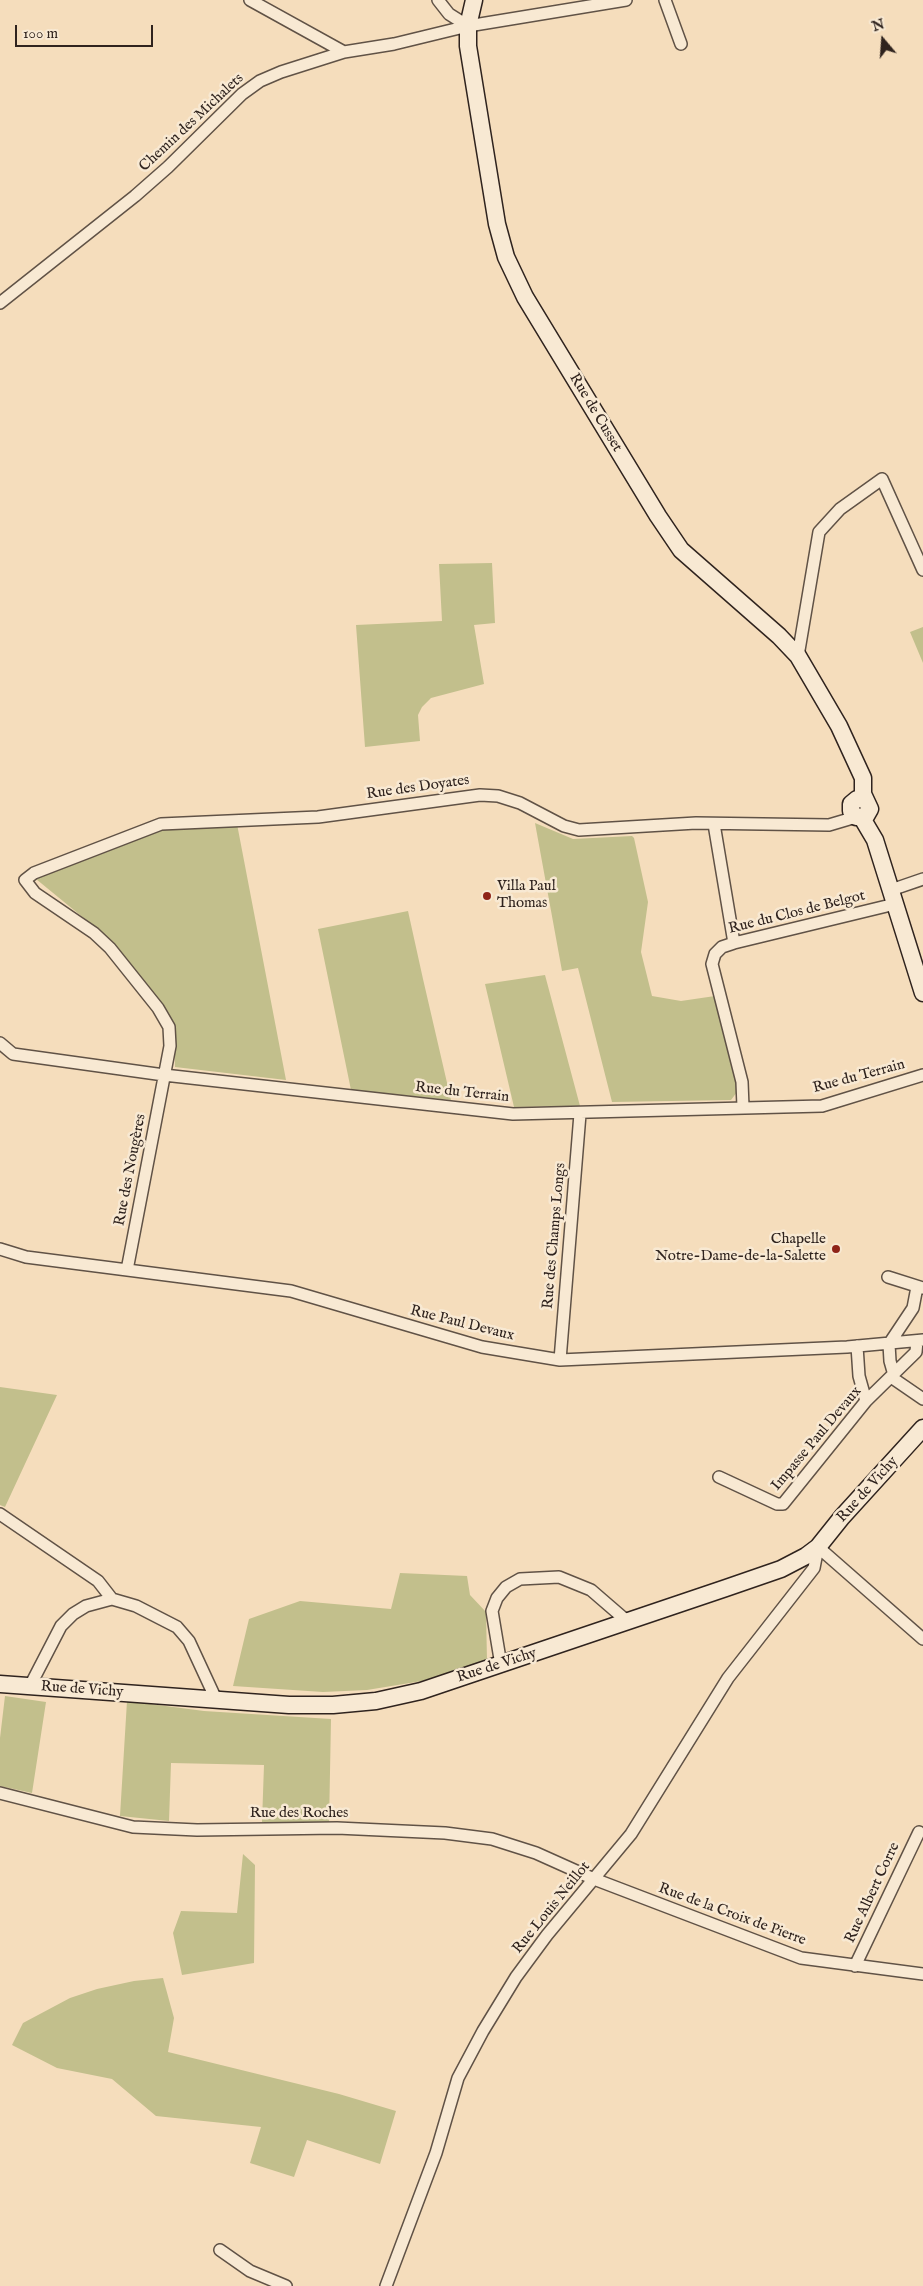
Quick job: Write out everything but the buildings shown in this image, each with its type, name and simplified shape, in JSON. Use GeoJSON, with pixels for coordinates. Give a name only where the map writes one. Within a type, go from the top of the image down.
{"type":"FeatureCollection","features":[{"type":"Feature","properties":{"kind":"street"},"geometry":{"type":"LineString","coordinates":[[250,0],[344,52]]}},
{"type":"Feature","properties":{"kind":"street"},"geometry":{"type":"LineString","coordinates":[[438,0],[449,14],[468,26]]}},
{"type":"Feature","properties":{"kind":"street","name":"Rue de Cusset"},"geometry":{"type":"LineString","coordinates":[[474,0],[471,5],[468,26],[468,46],[497,224],[506,257],[525,297],[658,516],[681,550],[779,636],[798,656],[820,692],[863,778],[859,808],[881,857],[920,972],[923,993]]}},
{"type":"Feature","properties":{"kind":"street","name":"Chemin des Michalets"},"geometry":{"type":"LineString","coordinates":[[0,303],[135,196],[168,167],[242,94],[260,81],[280,72],[344,52],[394,44],[468,26],[626,0]]}},
{"type":"Feature","properties":{"kind":"street"},"geometry":{"type":"LineString","coordinates":[[665,0],[681,44]]}},
{"type":"Feature","properties":{"kind":"street"},"geometry":{"type":"LineString","coordinates":[[798,656],[819,532],[840,510],[882,479],[923,570]]}},
{"type":"Feature","properties":{"kind":"street","name":"Rue des Doyates"},"geometry":{"type":"LineString","coordinates":[[25,880],[34,873],[160,824],[318,817],[480,794],[498,796],[520,803],[564,826],[579,830],[714,824],[819,824],[859,808]]}},
{"type":"Feature","properties":{"kind":"street"},"geometry":{"type":"LineString","coordinates":[[714,824],[734,944]]}},
{"type":"Feature","properties":{"kind":"street","name":"Rue du Clos de Belgot"},"geometry":{"type":"LineString","coordinates":[[743,1107],[742,1082],[712,964],[715,954],[722,947],[893,897],[923,879]]}},
{"type":"Feature","properties":{"kind":"street","name":"Rue des Nougères"},"geometry":{"type":"LineString","coordinates":[[25,880],[34,893],[94,933],[105,943],[158,1008],[169,1027],[170,1046],[127,1270]]}},
{"type":"Feature","properties":{"kind":"street","name":"Rue du Terrain"},"geometry":{"type":"LineString","coordinates":[[0,1043],[13,1054],[164,1075],[513,1114],[580,1114],[743,1107],[822,1106],[923,1075]]}},
{"type":"Feature","properties":{"kind":"street","name":"Rue des Champs Longs"},"geometry":{"type":"LineString","coordinates":[[560,1360],[580,1114]]}},
{"type":"Feature","properties":{"kind":"street","name":"Rue Paul Devaux"},"geometry":{"type":"LineString","coordinates":[[0,1249],[19,1256],[291,1291],[482,1347],[560,1360],[857,1346],[920,1341]]}},
{"type":"Feature","properties":{"kind":"street"},"geometry":{"type":"LineString","coordinates":[[888,1276],[920,1288],[913,1308],[889,1344],[892,1376],[923,1399]]}},
{"type":"Feature","properties":{"kind":"street","name":"Impasse Paul Devaux"},"geometry":{"type":"LineString","coordinates":[[719,1476],[777,1504],[782,1504],[866,1401],[916,1352],[920,1341]]}},
{"type":"Feature","properties":{"kind":"street"},"geometry":{"type":"LineString","coordinates":[[857,1346],[859,1376],[866,1401]]}},
{"type":"Feature","properties":{"kind":"street","name":"Rue de Vichy"},"geometry":{"type":"LineString","coordinates":[[0,1684],[289,1705],[333,1705],[376,1701],[421,1691],[628,1622],[792,1563],[818,1547],[923,1428]]}},
{"type":"Feature","properties":{"kind":"street"},"geometry":{"type":"LineString","coordinates":[[0,1514],[98,1580],[112,1599]]}},
{"type":"Feature","properties":{"kind":"street"},"geometry":{"type":"LineString","coordinates":[[818,1547],[923,1639]]}},
{"type":"Feature","properties":{"kind":"street","name":"Rue Louis Neillot"},"geometry":{"type":"LineString","coordinates":[[386,2286],[436,2153],[458,2078],[483,2030],[516,1977],[577,1897],[631,1834],[728,1678],[814,1568],[818,1547]]}},
{"type":"Feature","properties":{"kind":"street"},"geometry":{"type":"LineString","coordinates":[[792,1563],[802,1581]]}},
{"type":"Feature","properties":{"kind":"street"},"geometry":{"type":"LineString","coordinates":[[501,1664],[492,1611],[496,1598],[506,1587],[520,1580],[539,1577],[559,1577],[591,1590],[628,1622]]}},
{"type":"Feature","properties":{"kind":"street"},"geometry":{"type":"LineString","coordinates":[[30,1686],[61,1626],[73,1614],[86,1606],[112,1599],[136,1606],[176,1626],[189,1641],[214,1695],[214,1700]]}},
{"type":"Feature","properties":{"kind":"street","name":"Rue des Roches"},"geometry":{"type":"LineString","coordinates":[[0,1793],[133,1826],[196,1830],[337,1828],[445,1833],[492,1839],[536,1853],[594,1879]]}},
{"type":"Feature","properties":{"kind":"street","name":"Rue Albert Corre"},"geometry":{"type":"LineString","coordinates":[[855,1966],[919,1832]]}},
{"type":"Feature","properties":{"kind":"street","name":"Rue de la Croix de Pierre"},"geometry":{"type":"LineString","coordinates":[[594,1879],[801,1958],[923,1974]]}},
{"type":"Feature","properties":{"kind":"street"},"geometry":{"type":"LineString","coordinates":[[220,2250],[250,2271],[286,2286]]}},
{"type":"Feature","properties":{"kind":"shaded area"},"geometry":{"type":"Polygon","coordinates":[[[492,563],[495,623],[474,625],[484,684],[431,698],[422,707],[418,715],[420,741],[365,747],[356,625],[442,621],[439,564],[492,563]]]}},
{"type":"Feature","properties":{"kind":"shaded area"},"geometry":{"type":"Polygon","coordinates":[[[923,627],[923,663],[910,632],[923,627]]]}},
{"type":"Feature","properties":{"kind":"shaded area"},"geometry":{"type":"Polygon","coordinates":[[[535,823],[573,839],[632,836],[634,838],[648,902],[641,952],[652,996],[681,1001],[715,996],[740,1088],[731,1100],[612,1102],[578,968],[562,971],[535,823]]]}},
{"type":"Feature","properties":{"kind":"shaded area"},"geometry":{"type":"Polygon","coordinates":[[[237,824],[286,1080],[175,1067],[174,1022],[113,942],[36,879],[158,830],[237,824]]]}},
{"type":"Feature","properties":{"kind":"shaded area"},"geometry":{"type":"Polygon","coordinates":[[[408,911],[451,1100],[351,1090],[318,929],[408,911]]]}},
{"type":"Feature","properties":{"kind":"shaded area"},"geometry":{"type":"Polygon","coordinates":[[[545,975],[580,1106],[514,1107],[485,984],[545,975]]]}},
{"type":"Feature","properties":{"kind":"shaded area"},"geometry":{"type":"Polygon","coordinates":[[[0,1387],[57,1395],[5,1507],[0,1505],[0,1387]]]}},
{"type":"Feature","properties":{"kind":"shaded area"},"geometry":{"type":"Polygon","coordinates":[[[400,1573],[467,1576],[470,1595],[486,1612],[487,1661],[422,1681],[367,1690],[323,1692],[233,1686],[249,1619],[300,1601],[391,1609],[400,1573]]]}},
{"type":"Feature","properties":{"kind":"shaded area"},"geometry":{"type":"Polygon","coordinates":[[[5,1696],[46,1702],[32,1793],[0,1786],[0,1738],[5,1696]]]}},
{"type":"Feature","properties":{"kind":"shaded area"},"geometry":{"type":"Polygon","coordinates":[[[127,1701],[204,1711],[331,1719],[329,1825],[262,1822],[264,1765],[171,1763],[169,1821],[120,1816],[127,1701]]]}},
{"type":"Feature","properties":{"kind":"shaded area"},"geometry":{"type":"Polygon","coordinates":[[[243,1854],[255,1865],[254,1963],[182,1975],[173,1933],[181,1911],[237,1913],[243,1854]]]}},
{"type":"Feature","properties":{"kind":"shaded area"},"geometry":{"type":"Polygon","coordinates":[[[163,1978],[174,2018],[168,2052],[339,2094],[396,2111],[380,2164],[307,2140],[294,2177],[250,2163],[261,2127],[156,2116],[112,2079],[57,2068],[12,2045],[23,2023],[70,1998],[97,1989],[134,1981],[163,1978]]]}},
{"type":"Feature","properties":{"kind":"place","name":"Villa Paul Thomas"},"geometry":{"type":"Point","coordinates":[487,896]}},
{"type":"Feature","properties":{"kind":"place","name":"Chapelle Notre-Dame-de-la-Salette"},"geometry":{"type":"Point","coordinates":[836,1249]}}]}
